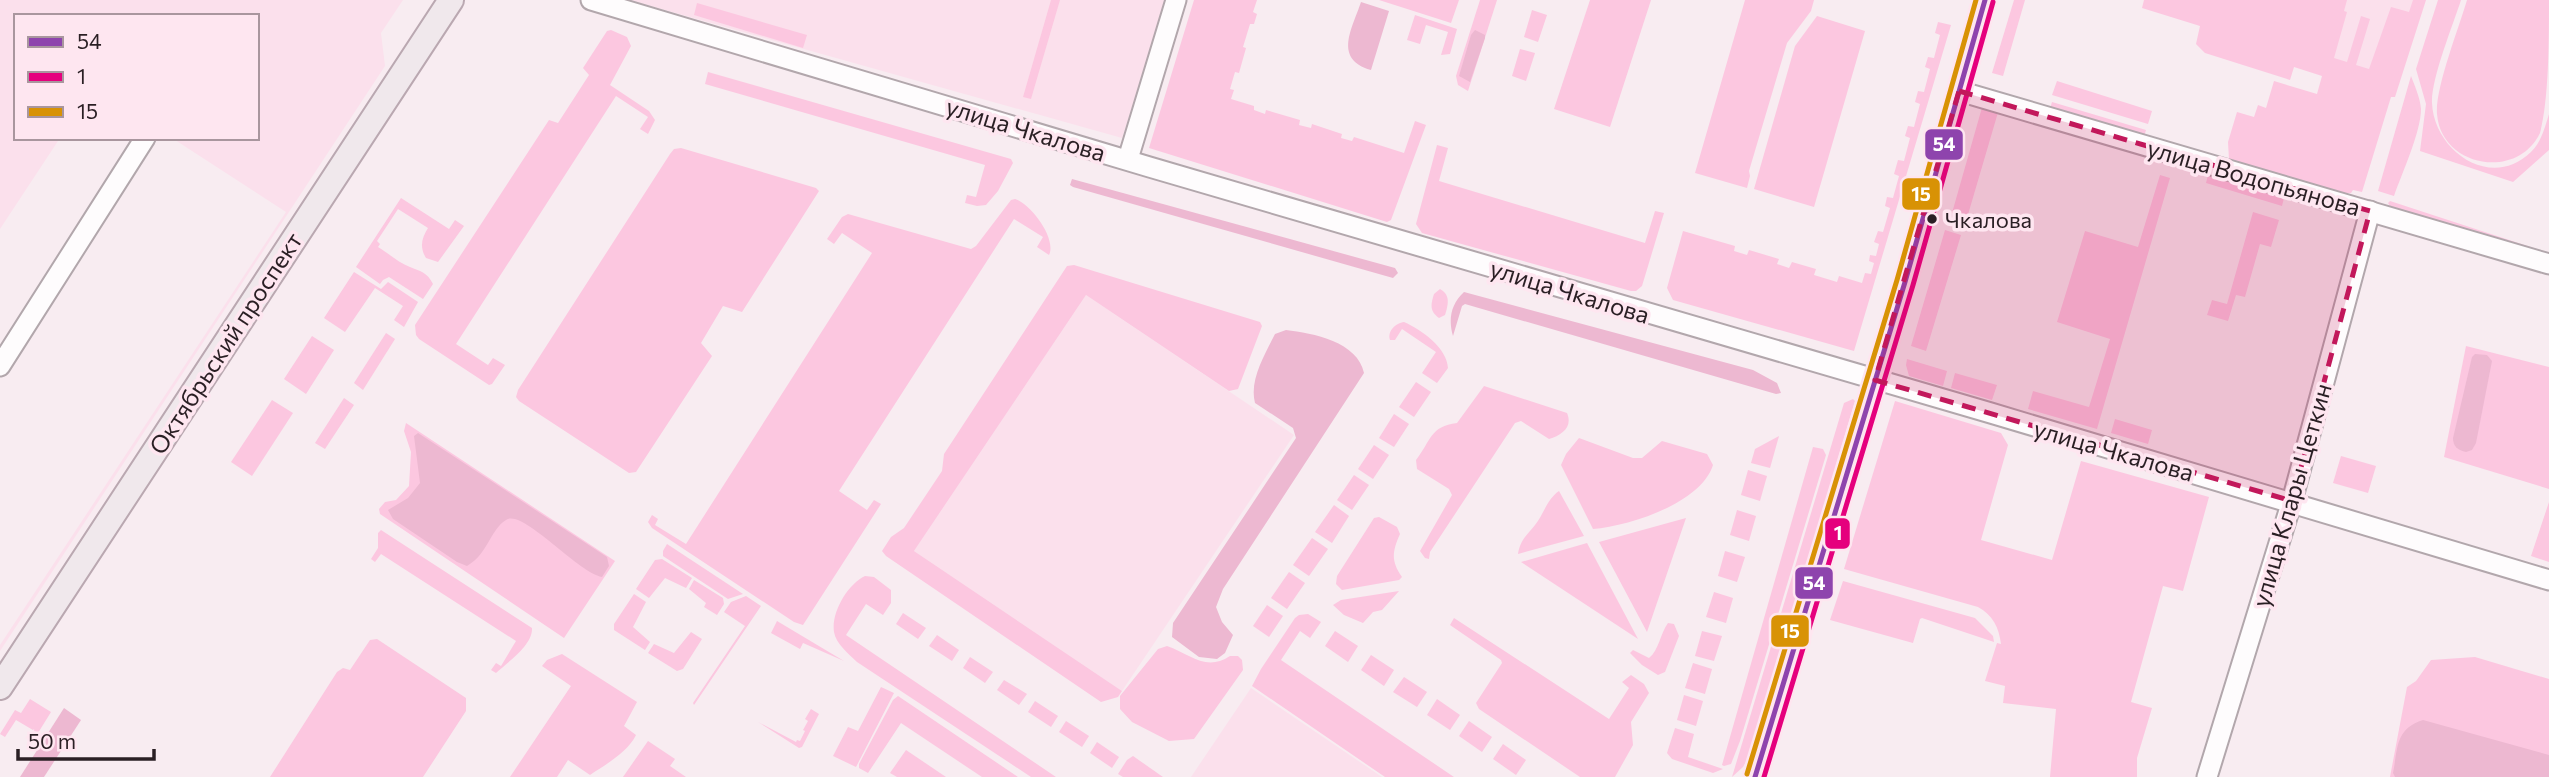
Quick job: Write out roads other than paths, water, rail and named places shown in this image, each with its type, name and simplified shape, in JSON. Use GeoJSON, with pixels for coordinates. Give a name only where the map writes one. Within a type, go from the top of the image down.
{"type":"FeatureCollection","features":[{"type":"Feature","properties":{"kind":"main road","name":"Октябрьский проспект"},"geometry":{"type":"LineString","coordinates":[[0,687],[452,0]]}},
{"type":"Feature","properties":{"kind":"street","name":"улица Чкалова"},"geometry":{"type":"LineString","coordinates":[[591,0],[2292,501],[2549,580]]}},
{"type":"Feature","properties":{"kind":"street"},"geometry":{"type":"LineString","coordinates":[[1128,159],[1176,0]]}},
{"type":"Feature","properties":{"kind":"street"},"geometry":{"type":"LineString","coordinates":[[1755,777],[1875,380],[1985,0]]}},
{"type":"Feature","properties":{"kind":"street","name":"улица Водопьянова"},"geometry":{"type":"LineString","coordinates":[[1959,91],[2549,264]]}},
{"type":"Feature","properties":{"kind":"street"},"geometry":{"type":"LineString","coordinates":[[0,366],[144,140]]}},
{"type":"Feature","properties":{"kind":"street","name":"улица Клары Цеткин"},"geometry":{"type":"LineString","coordinates":[[2207,777],[2292,501],[2370,211]]}},
{"type":"Feature","properties":{"kind":"place","name":"Чкалова"},"geometry":{"type":"Point","coordinates":[1932,219]}}]}
